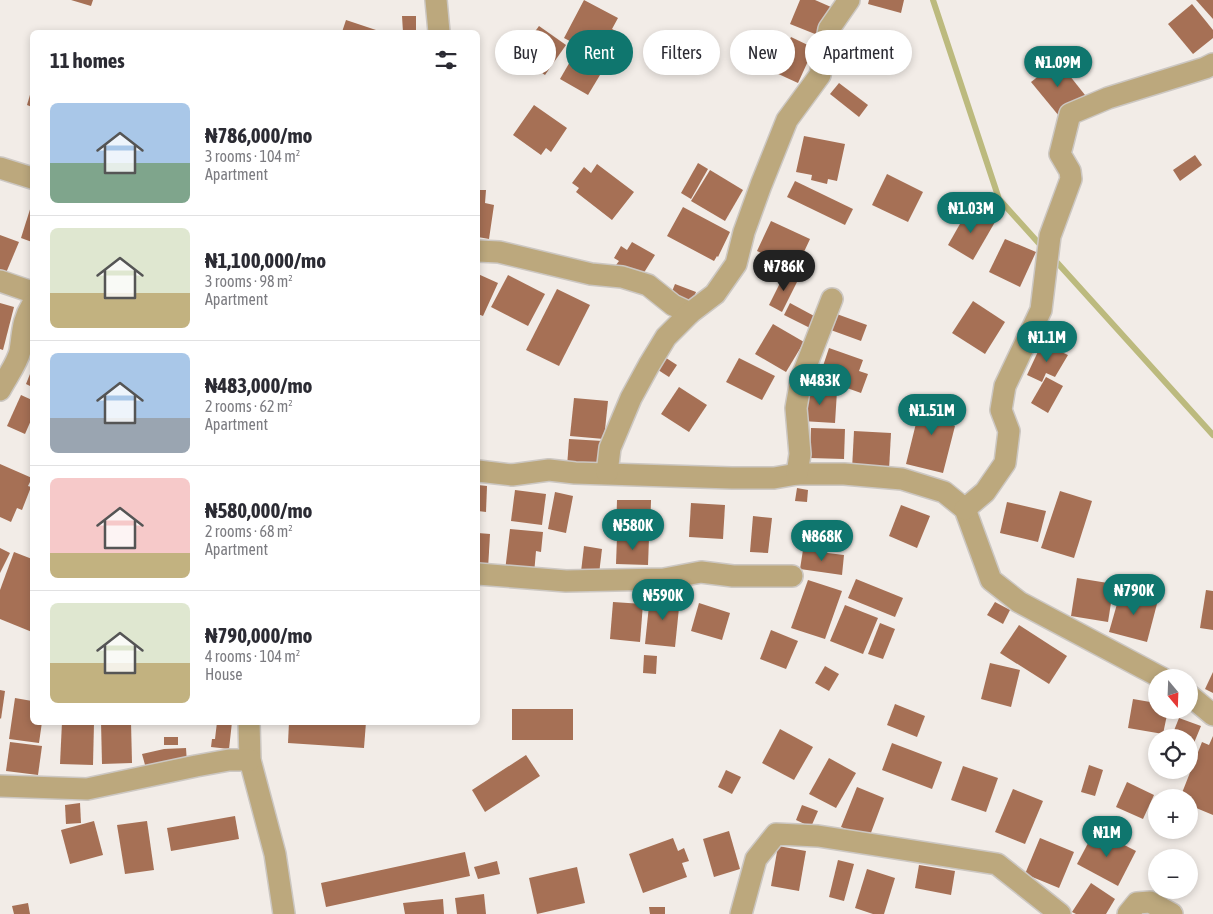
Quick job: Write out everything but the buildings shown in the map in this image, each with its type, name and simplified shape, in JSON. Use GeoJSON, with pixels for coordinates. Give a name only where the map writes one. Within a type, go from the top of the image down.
{"type":"FeatureCollection","features":[{"type":"Feature","properties":{"kind":"street"},"geometry":{"type":"LineString","coordinates":[[436,0],[439,30]]}},
{"type":"Feature","properties":{"kind":"street"},"geometry":{"type":"LineString","coordinates":[[607,473],[610,448],[631,398],[666,336],[690,313],[715,294],[736,264],[744,232],[787,120],[820,75],[829,29],[849,0]]}},
{"type":"Feature","properties":{"kind":"street"},"geometry":{"type":"LineString","coordinates":[[965,509],[985,492],[1005,463],[1009,431],[1001,410],[1005,386],[1041,310],[1050,236],[1071,179],[1070,171],[1060,154],[1070,114],[1108,98],[1206,68],[1213,64]]}},
{"type":"Feature","properties":{"kind":"street"},"geometry":{"type":"LineString","coordinates":[[0,168],[30,177]]}},
{"type":"Feature","properties":{"kind":"street"},"geometry":{"type":"LineString","coordinates":[[480,251],[498,252],[591,274],[622,277],[648,286],[673,305],[690,313]]}},
{"type":"Feature","properties":{"kind":"street"},"geometry":{"type":"LineString","coordinates":[[0,282],[30,291]]}},
{"type":"Feature","properties":{"kind":"street"},"geometry":{"type":"LineString","coordinates":[[797,474],[800,454],[796,408],[801,379],[832,299]]}},
{"type":"Feature","properties":{"kind":"street"},"geometry":{"type":"LineString","coordinates":[[0,390],[19,352],[22,330],[30,308]]}},
{"type":"Feature","properties":{"kind":"street"},"geometry":{"type":"LineString","coordinates":[[480,471],[512,475],[549,470],[576,473],[732,478],[774,478],[797,474],[844,474],[902,479],[944,492],[965,509],[991,580],[1019,602],[1148,671]]}},
{"type":"Feature","properties":{"kind":"street"},"geometry":{"type":"LineString","coordinates":[[480,574],[566,581],[664,579],[701,572],[733,576],[792,576]]}},
{"type":"Feature","properties":{"kind":"street"},"geometry":{"type":"LineString","coordinates":[[1198,702],[1213,715]]}},
{"type":"Feature","properties":{"kind":"street"},"geometry":{"type":"LineString","coordinates":[[249,725],[250,760],[275,854],[284,914]]}},
{"type":"Feature","properties":{"kind":"street"},"geometry":{"type":"LineString","coordinates":[[0,786],[87,789],[229,760],[250,760]]}},
{"type":"Feature","properties":{"kind":"street"},"geometry":{"type":"LineString","coordinates":[[741,914],[756,859],[776,834],[818,836],[997,864],[1060,914]]}},
{"type":"Feature","properties":{"kind":"street"},"geometry":{"type":"LineString","coordinates":[[1128,914],[1137,903],[1150,902],[1172,914]]}},
{"type":"Feature","properties":{"kind":"waterway"},"geometry":{"type":"LineString","coordinates":[[933,0],[999,199],[1044,249]]}},
{"type":"Feature","properties":{"kind":"waterway"},"geometry":{"type":"LineString","coordinates":[[1053,258],[1213,435]]}}]}
